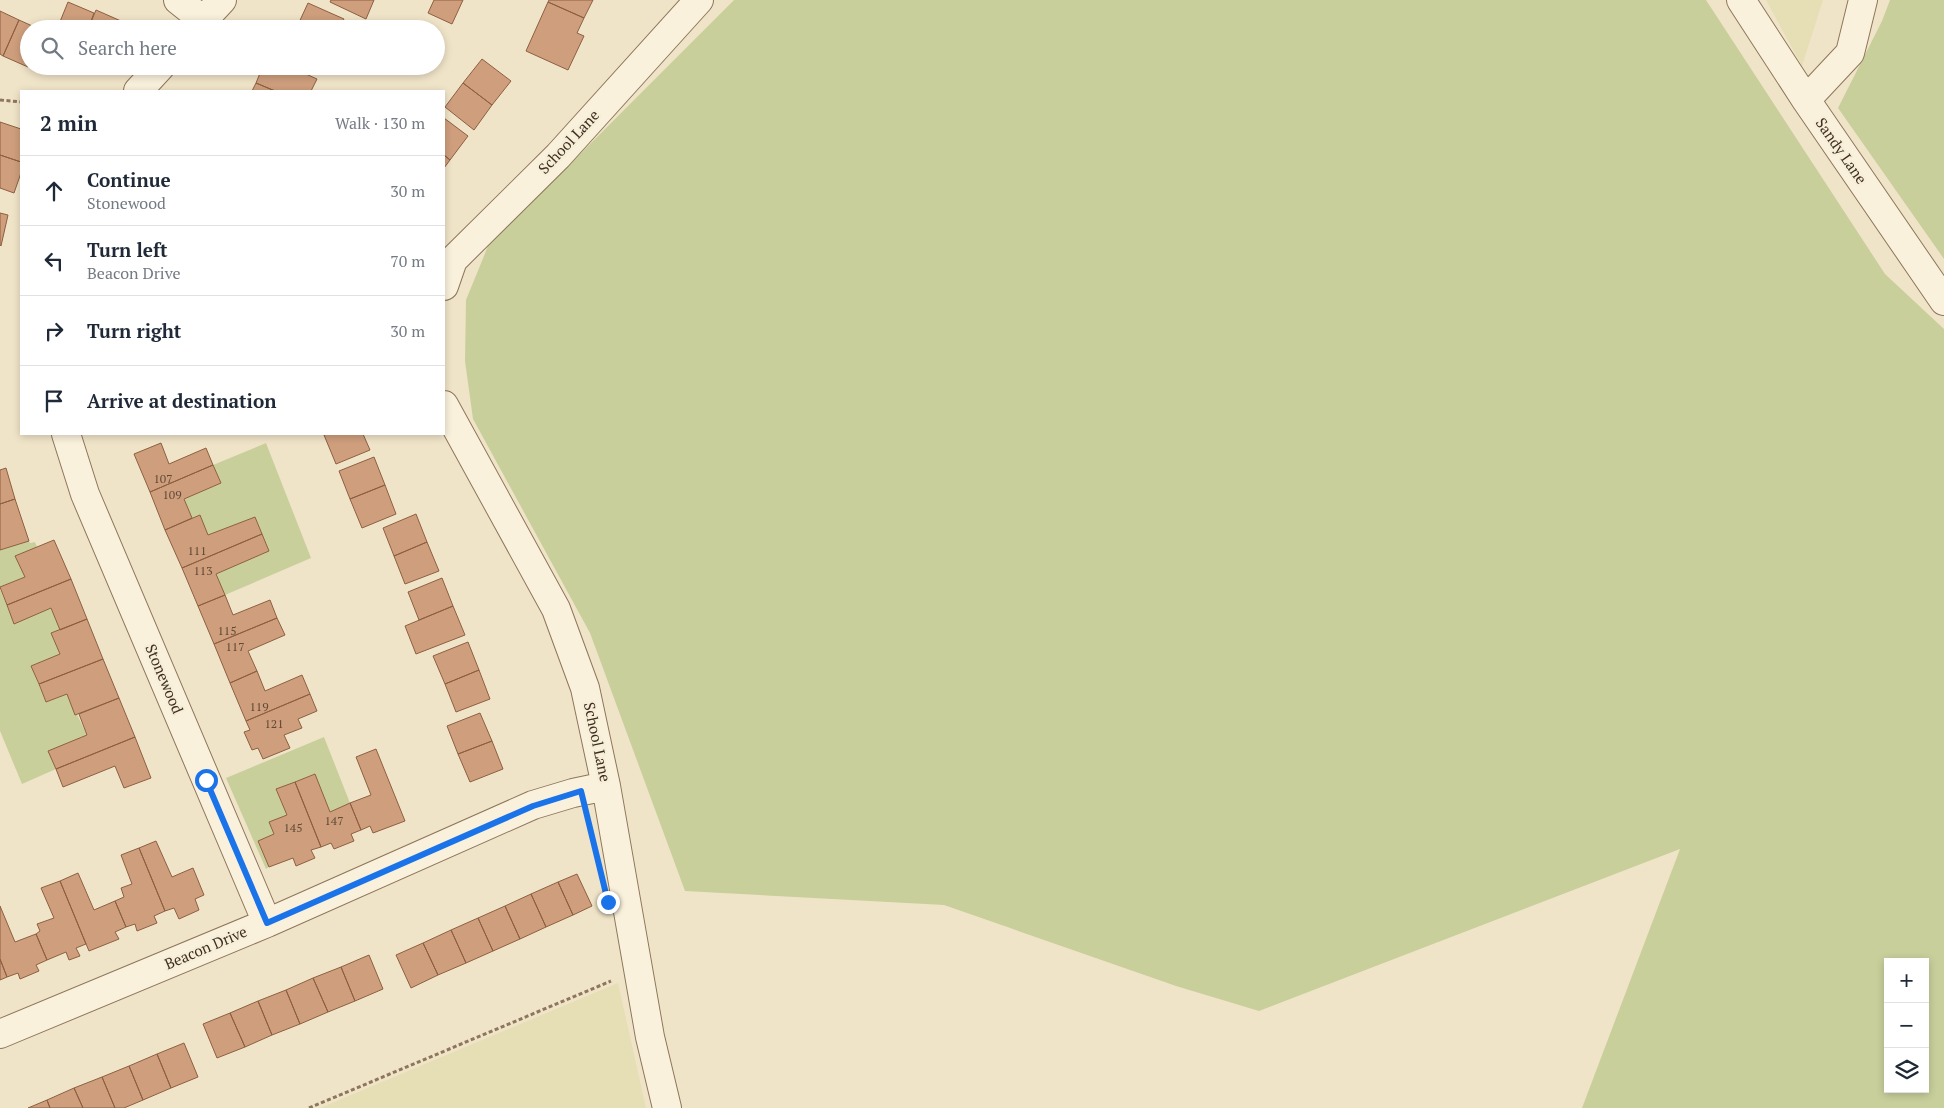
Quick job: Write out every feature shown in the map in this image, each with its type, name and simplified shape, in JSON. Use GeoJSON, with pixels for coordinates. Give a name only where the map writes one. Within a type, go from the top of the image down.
{"type":"FeatureCollection","features":[{"type":"Feature","properties":{"kind":"street"},"geometry":{"type":"LineString","coordinates":[[178,0],[196,20]]}},
{"type":"Feature","properties":{"kind":"street"},"geometry":{"type":"LineString","coordinates":[[203,20],[222,0]]}},
{"type":"Feature","properties":{"kind":"street","name":"School Lane"},"geometry":{"type":"LineString","coordinates":[[445,283],[453,260],[558,156],[699,0]]}},
{"type":"Feature","properties":{"kind":"street","name":"Sandy Lane"},"geometry":{"type":"LineString","coordinates":[[1741,0],[1806,100],[1944,301]]}},
{"type":"Feature","properties":{"kind":"street"},"geometry":{"type":"LineString","coordinates":[[1806,100],[1850,52],[1863,0]]}},
{"type":"Feature","properties":{"kind":"street"},"geometry":{"type":"LineString","coordinates":[[139,90],[153,75]]}},
{"type":"Feature","properties":{"kind":"street","name":"School Lane"},"geometry":{"type":"LineString","coordinates":[[445,406],[556,609],[585,688],[606,786],[650,1037],[667,1108]]}},
{"type":"Feature","properties":{"kind":"street","name":"Stonewood"},"geometry":{"type":"LineString","coordinates":[[66,435],[85,494],[267,923]]}},
{"type":"Feature","properties":{"kind":"street","name":"Beacon Drive"},"geometry":{"type":"LineString","coordinates":[[0,1034],[267,923],[533,806],[573,793],[606,786]]}},
{"type":"Feature","properties":{"kind":"path"},"geometry":{"type":"LineString","coordinates":[[0,100],[20,102]]}},
{"type":"Feature","properties":{"kind":"path"},"geometry":{"type":"LineString","coordinates":[[309,1108],[639,969]]}},
{"type":"Feature","properties":{"kind":"shaded area"},"geometry":{"type":"Polygon","coordinates":[[[1766,0],[1823,0],[1802,66],[1766,0]]]}},
{"type":"Feature","properties":{"kind":"shaded area"},"geometry":{"type":"Polygon","coordinates":[[[618,983],[646,1108],[320,1108],[618,983]]]}},
{"type":"Feature","properties":{"kind":"green space"},"geometry":{"type":"Polygon","coordinates":[[[734,0],[1706,0],[1885,274],[1944,329],[1944,1108],[1582,1108],[1680,849],[1259,1011],[1176,986],[944,905],[685,891],[590,633],[473,419],[465,361],[466,300],[488,246],[734,0]]]}},
{"type":"Feature","properties":{"kind":"green space"},"geometry":{"type":"Polygon","coordinates":[[[1890,0],[1944,0],[1944,259],[1838,108],[1882,21],[1890,0]]]}},
{"type":"Feature","properties":{"kind":"green space"},"geometry":{"type":"Polygon","coordinates":[[[266,443],[311,558],[225,595],[216,574],[269,551],[255,517],[208,535],[192,518],[184,499],[221,483],[213,465],[266,443]]]}},
{"type":"Feature","properties":{"kind":"green space"},"geometry":{"type":"Polygon","coordinates":[[[29,541],[30,543],[35,542],[37,547],[16,556],[25,577],[0,587],[0,550],[29,541]]]}},
{"type":"Feature","properties":{"kind":"green space"},"geometry":{"type":"Polygon","coordinates":[[[0,589],[14,623],[51,608],[60,630],[51,633],[60,654],[31,666],[46,702],[67,694],[87,735],[49,751],[56,769],[22,784],[0,731],[0,589]]]}},
{"type":"Feature","properties":{"kind":"green space"},"geometry":{"type":"Polygon","coordinates":[[[324,737],[350,803],[330,812],[314,774],[276,790],[287,815],[269,822],[274,834],[258,841],[269,867],[266,869],[226,778],[324,737]]]}},
{"type":"Feature","properties":{"kind":"building"},"geometry":{"type":"Polygon","coordinates":[[[331,0],[374,0],[366,19],[330,2],[331,0]]]}},
{"type":"Feature","properties":{"kind":"building"},"geometry":{"type":"Polygon","coordinates":[[[434,0],[463,0],[452,24],[428,13],[434,0]]]}},
{"type":"Feature","properties":{"kind":"building"},"geometry":{"type":"Polygon","coordinates":[[[549,0],[593,0],[584,18],[548,2],[549,0]]]}},
{"type":"Feature","properties":{"kind":"building"},"geometry":{"type":"Polygon","coordinates":[[[68,2],[94,13],[91,20],[61,20],[68,2]]]}},
{"type":"Feature","properties":{"kind":"building"},"geometry":{"type":"Polygon","coordinates":[[[548,2],[584,18],[577,33],[584,36],[568,70],[526,51],[548,2]]]}},
{"type":"Feature","properties":{"kind":"building"},"geometry":{"type":"Polygon","coordinates":[[[308,3],[344,19],[344,20],[300,20],[308,3]]]}},
{"type":"Feature","properties":{"kind":"building"},"geometry":{"type":"Polygon","coordinates":[[[96,10],[119,20],[92,20],[96,10]]]}},
{"type":"Feature","properties":{"kind":"building"},"geometry":{"type":"Polygon","coordinates":[[[0,11],[19,20],[3,56],[0,54],[0,11]]]}},
{"type":"Feature","properties":{"kind":"building"},"geometry":{"type":"Polygon","coordinates":[[[19,20],[20,20],[20,63],[3,56],[19,20]]]}},
{"type":"Feature","properties":{"kind":"building"},"geometry":{"type":"Polygon","coordinates":[[[482,59],[511,81],[492,105],[463,83],[482,59]]]}},
{"type":"Feature","properties":{"kind":"building"},"geometry":{"type":"Polygon","coordinates":[[[259,75],[308,75],[317,79],[312,90],[273,90],[256,83],[259,75]]]}},
{"type":"Feature","properties":{"kind":"building"},"geometry":{"type":"Polygon","coordinates":[[[256,83],[273,90],[252,90],[256,83]]]}},
{"type":"Feature","properties":{"kind":"building"},"geometry":{"type":"Polygon","coordinates":[[[463,83],[492,105],[474,130],[445,107],[463,83]]]}},
{"type":"Feature","properties":{"kind":"building"},"geometry":{"type":"Polygon","coordinates":[[[445,119],[468,136],[450,160],[445,156],[445,119]]]}},
{"type":"Feature","properties":{"kind":"building"},"geometry":{"type":"Polygon","coordinates":[[[0,122],[20,129],[20,162],[0,155],[0,122]]]}},
{"type":"Feature","properties":{"kind":"building"},"geometry":{"type":"Polygon","coordinates":[[[0,155],[20,162],[20,176],[14,193],[0,188],[0,155]]]}},
{"type":"Feature","properties":{"kind":"building"},"geometry":{"type":"Polygon","coordinates":[[[445,156],[450,160],[445,167],[445,156]]]}},
{"type":"Feature","properties":{"kind":"building"},"geometry":{"type":"Polygon","coordinates":[[[0,213],[8,215],[1,246],[0,245],[0,213]]]}},
{"type":"Feature","properties":{"kind":"building"},"geometry":{"type":"Polygon","coordinates":[[[324,435],[363,435],[370,450],[336,464],[324,435]]]}},
{"type":"Feature","properties":{"kind":"building"},"geometry":{"type":"Polygon","coordinates":[[[161,443],[169,464],[206,448],[213,465],[150,492],[134,454],[161,443]]]}},
{"type":"Feature","properties":{"kind":"building"},"geometry":{"type":"Polygon","coordinates":[[[374,457],[385,485],[350,499],[339,471],[374,457]]]}},
{"type":"Feature","properties":{"kind":"building"},"geometry":{"type":"Polygon","coordinates":[[[213,465],[221,483],[184,499],[192,518],[165,530],[150,492],[213,465]]]}},
{"type":"Feature","properties":{"kind":"building"},"geometry":{"type":"Polygon","coordinates":[[[6,468],[15,499],[0,504],[0,470],[6,468]]]}},
{"type":"Feature","properties":{"kind":"building"},"geometry":{"type":"Polygon","coordinates":[[[385,485],[396,514],[362,528],[350,499],[385,485]]]}},
{"type":"Feature","properties":{"kind":"building"},"geometry":{"type":"Polygon","coordinates":[[[15,499],[29,541],[0,550],[0,504],[15,499]]]}},
{"type":"Feature","properties":{"kind":"building"},"geometry":{"type":"Polygon","coordinates":[[[416,514],[427,542],[394,556],[383,528],[416,514]]]}},
{"type":"Feature","properties":{"kind":"building"},"geometry":{"type":"Polygon","coordinates":[[[200,515],[208,535],[255,517],[262,534],[182,568],[165,530],[200,515]]]}},
{"type":"Feature","properties":{"kind":"building"},"geometry":{"type":"Polygon","coordinates":[[[262,534],[269,551],[216,574],[225,595],[198,606],[182,568],[262,534]]]}},
{"type":"Feature","properties":{"kind":"building"},"geometry":{"type":"Polygon","coordinates":[[[54,540],[71,579],[7,605],[0,587],[25,577],[15,556],[54,540]]]}},
{"type":"Feature","properties":{"kind":"building"},"geometry":{"type":"Polygon","coordinates":[[[427,542],[439,571],[405,584],[394,556],[427,542]]]}},
{"type":"Feature","properties":{"kind":"building"},"geometry":{"type":"Polygon","coordinates":[[[442,578],[453,606],[419,620],[408,592],[442,578]]]}},
{"type":"Feature","properties":{"kind":"building"},"geometry":{"type":"Polygon","coordinates":[[[71,579],[87,619],[60,630],[51,608],[14,624],[7,605],[71,579]]]}},
{"type":"Feature","properties":{"kind":"building"},"geometry":{"type":"Polygon","coordinates":[[[225,595],[233,615],[270,600],[277,618],[214,644],[198,606],[225,595]]]}},
{"type":"Feature","properties":{"kind":"building"},"geometry":{"type":"Polygon","coordinates":[[[453,606],[465,635],[416,654],[405,626],[453,606]]]}},
{"type":"Feature","properties":{"kind":"building"},"geometry":{"type":"Polygon","coordinates":[[[277,618],[285,635],[248,651],[257,671],[230,683],[214,644],[277,618]]]}},
{"type":"Feature","properties":{"kind":"building"},"geometry":{"type":"Polygon","coordinates":[[[87,619],[103,659],[39,684],[31,666],[60,654],[51,633],[87,619]]]}},
{"type":"Feature","properties":{"kind":"building"},"geometry":{"type":"Polygon","coordinates":[[[468,642],[479,670],[445,684],[433,656],[468,642]]]}},
{"type":"Feature","properties":{"kind":"building"},"geometry":{"type":"Polygon","coordinates":[[[103,659],[119,698],[75,715],[67,694],[46,702],[39,684],[103,659]]]}},
{"type":"Feature","properties":{"kind":"building"},"geometry":{"type":"Polygon","coordinates":[[[479,670],[490,699],[456,712],[445,684],[479,670]]]}},
{"type":"Feature","properties":{"kind":"building"},"geometry":{"type":"Polygon","coordinates":[[[257,671],[265,691],[302,675],[310,694],[246,721],[230,683],[257,671]]]}},
{"type":"Feature","properties":{"kind":"building"},"geometry":{"type":"Polygon","coordinates":[[[310,694],[317,711],[298,719],[302,728],[284,735],[290,748],[263,759],[258,748],[252,750],[244,732],[250,730],[246,721],[310,694]]]}},
{"type":"Feature","properties":{"kind":"building"},"geometry":{"type":"Polygon","coordinates":[[[119,698],[135,737],[56,769],[48,751],[87,735],[79,714],[119,698]]]}},
{"type":"Feature","properties":{"kind":"building"},"geometry":{"type":"Polygon","coordinates":[[[480,713],[492,741],[458,754],[447,726],[480,713]]]}},
{"type":"Feature","properties":{"kind":"building"},"geometry":{"type":"Polygon","coordinates":[[[135,737],[151,778],[124,788],[115,766],[63,787],[56,769],[135,737]]]}},
{"type":"Feature","properties":{"kind":"building"},"geometry":{"type":"Polygon","coordinates":[[[492,741],[503,769],[470,782],[458,754],[492,741]]]}},
{"type":"Feature","properties":{"kind":"building"},"geometry":{"type":"Polygon","coordinates":[[[376,749],[405,821],[373,833],[370,826],[361,830],[350,803],[371,795],[356,757],[376,749]]]}},
{"type":"Feature","properties":{"kind":"building"},"geometry":{"type":"Polygon","coordinates":[[[315,774],[330,812],[350,803],[361,830],[351,834],[354,841],[334,849],[331,843],[321,847],[295,782],[315,774]]]}},
{"type":"Feature","properties":{"kind":"building"},"geometry":{"type":"Polygon","coordinates":[[[295,782],[321,847],[311,850],[315,858],[296,866],[293,858],[269,867],[258,841],[274,834],[269,822],[287,815],[276,789],[295,782]]]}},
{"type":"Feature","properties":{"kind":"building"},"geometry":{"type":"Polygon","coordinates":[[[156,841],[172,877],[193,868],[204,895],[195,899],[199,910],[179,919],[174,908],[165,911],[139,848],[156,841]]]}},
{"type":"Feature","properties":{"kind":"building"},"geometry":{"type":"Polygon","coordinates":[[[139,848],[165,911],[154,916],[157,923],[137,931],[135,924],[126,927],[115,901],[124,897],[121,888],[132,884],[121,855],[139,848]]]}},
{"type":"Feature","properties":{"kind":"building"},"geometry":{"type":"Polygon","coordinates":[[[78,873],[94,910],[115,901],[126,927],[115,932],[119,939],[89,951],[60,881],[78,873]]]}},
{"type":"Feature","properties":{"kind":"building"},"geometry":{"type":"Polygon","coordinates":[[[577,874],[592,906],[573,915],[558,882],[577,874]]]}},
{"type":"Feature","properties":{"kind":"building"},"geometry":{"type":"Polygon","coordinates":[[[60,881],[86,944],[76,948],[80,956],[69,960],[66,952],[47,960],[36,934],[40,931],[37,924],[54,918],[41,888],[60,881]]]}},
{"type":"Feature","properties":{"kind":"building"},"geometry":{"type":"Polygon","coordinates":[[[558,882],[573,915],[546,927],[531,894],[558,882]]]}},
{"type":"Feature","properties":{"kind":"building"},"geometry":{"type":"Polygon","coordinates":[[[531,894],[546,927],[520,939],[505,906],[531,894]]]}},
{"type":"Feature","properties":{"kind":"building"},"geometry":{"type":"Polygon","coordinates":[[[0,906],[15,942],[36,934],[47,960],[36,965],[39,971],[20,979],[18,973],[7,977],[0,959],[0,906]]]}},
{"type":"Feature","properties":{"kind":"building"},"geometry":{"type":"Polygon","coordinates":[[[505,906],[520,939],[493,951],[478,918],[505,906]]]}},
{"type":"Feature","properties":{"kind":"building"},"geometry":{"type":"Polygon","coordinates":[[[478,918],[493,951],[466,963],[451,930],[478,918]]]}},
{"type":"Feature","properties":{"kind":"building"},"geometry":{"type":"Polygon","coordinates":[[[451,930],[466,963],[438,975],[423,943],[451,930]]]}},
{"type":"Feature","properties":{"kind":"building"},"geometry":{"type":"Polygon","coordinates":[[[423,943],[438,975],[411,988],[396,955],[423,943]]]}},
{"type":"Feature","properties":{"kind":"building"},"geometry":{"type":"Polygon","coordinates":[[[369,955],[383,989],[355,1001],[341,967],[369,955]]]}},
{"type":"Feature","properties":{"kind":"building"},"geometry":{"type":"Polygon","coordinates":[[[0,959],[7,977],[0,980],[0,959]]]}},
{"type":"Feature","properties":{"kind":"building"},"geometry":{"type":"Polygon","coordinates":[[[341,967],[355,1001],[328,1012],[313,978],[341,967]]]}},
{"type":"Feature","properties":{"kind":"building"},"geometry":{"type":"Polygon","coordinates":[[[313,978],[328,1012],[300,1024],[286,990],[313,978]]]}},
{"type":"Feature","properties":{"kind":"building"},"geometry":{"type":"Polygon","coordinates":[[[286,990],[300,1024],[272,1035],[258,1001],[286,990]]]}},
{"type":"Feature","properties":{"kind":"building"},"geometry":{"type":"Polygon","coordinates":[[[258,1001],[272,1035],[245,1047],[230,1013],[258,1001]]]}},
{"type":"Feature","properties":{"kind":"building"},"geometry":{"type":"Polygon","coordinates":[[[230,1013],[245,1047],[217,1058],[203,1024],[230,1013]]]}},
{"type":"Feature","properties":{"kind":"building"},"geometry":{"type":"Polygon","coordinates":[[[184,1043],[198,1077],[171,1088],[157,1054],[184,1043]]]}},
{"type":"Feature","properties":{"kind":"building"},"geometry":{"type":"Polygon","coordinates":[[[157,1054],[171,1088],[143,1100],[129,1066],[157,1054]]]}},
{"type":"Feature","properties":{"kind":"building"},"geometry":{"type":"Polygon","coordinates":[[[129,1066],[143,1100],[124,1108],[115,1108],[102,1077],[129,1066]]]}},
{"type":"Feature","properties":{"kind":"building"},"geometry":{"type":"Polygon","coordinates":[[[102,1077],[115,1108],[83,1108],[74,1088],[102,1077]]]}},
{"type":"Feature","properties":{"kind":"building"},"geometry":{"type":"Polygon","coordinates":[[[74,1088],[83,1108],[50,1108],[47,1100],[74,1088]]]}},
{"type":"Feature","properties":{"kind":"building"},"geometry":{"type":"Polygon","coordinates":[[[47,1100],[50,1108],[28,1108],[47,1100]]]}},
{"type":"Feature","properties":{"kind":"route"},"geometry":{"type":"LineString","coordinates":[[206,780],[267,923],[533,806],[581,791],[608,902]]}}]}
